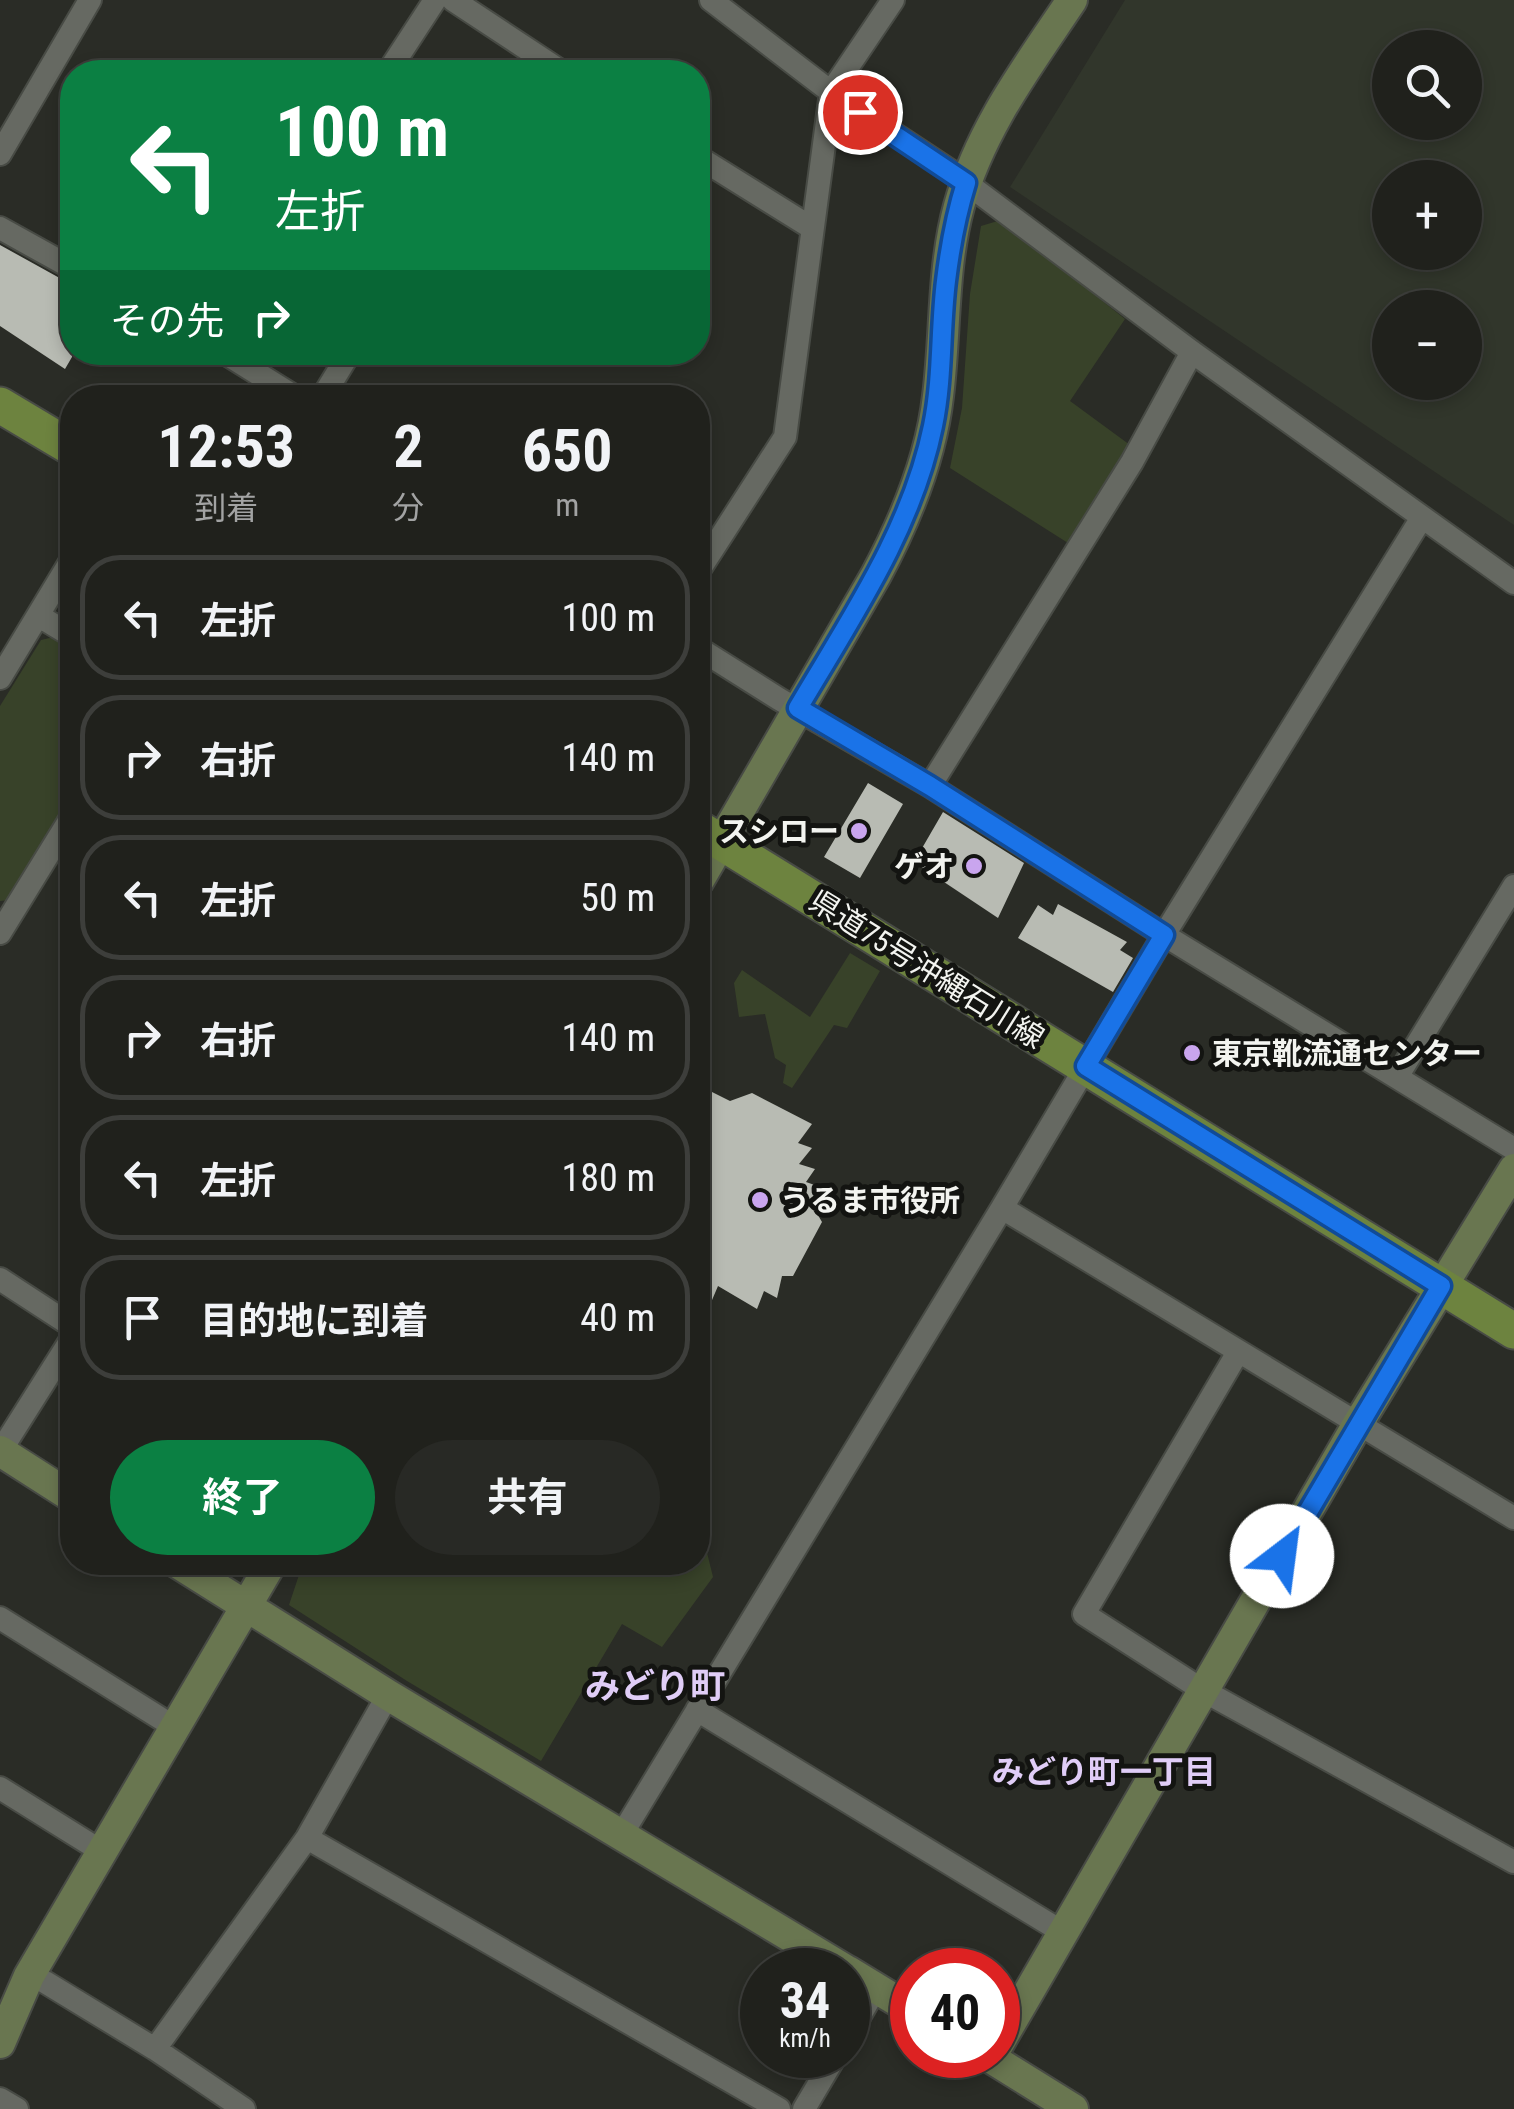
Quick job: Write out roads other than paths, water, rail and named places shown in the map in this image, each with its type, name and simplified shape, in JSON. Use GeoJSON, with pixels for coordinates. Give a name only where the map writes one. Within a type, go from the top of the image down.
{"type":"FeatureCollection","features":[{"type":"Feature","properties":{"kind":"main road"},"geometry":{"type":"LineString","coordinates":[[0,405],[60,441]]}},
{"type":"Feature","properties":{"kind":"main road","name":"県道75号沖縄石川線"},"geometry":{"type":"LineString","coordinates":[[710,836],[1514,1331]]}},
{"type":"Feature","properties":{"kind":"street"},"geometry":{"type":"LineString","coordinates":[[0,154],[90,0]]}},
{"type":"Feature","properties":{"kind":"street"},"geometry":{"type":"LineString","coordinates":[[396,60],[435,0]]}},
{"type":"Feature","properties":{"kind":"street"},"geometry":{"type":"LineString","coordinates":[[452,0],[524,60]]}},
{"type":"Feature","properties":{"kind":"street"},"geometry":{"type":"LineString","coordinates":[[710,554],[786,437],[831,92],[893,0]]}},
{"type":"Feature","properties":{"kind":"street"},"geometry":{"type":"LineString","coordinates":[[710,834],[798,708],[891,547],[924,462],[938,398],[950,248],[966,183],[997,114],[1072,0]]}},
{"type":"Feature","properties":{"kind":"street"},"geometry":{"type":"LineString","coordinates":[[727,4],[831,92],[966,183],[1514,584]]}},
{"type":"Feature","properties":{"kind":"street"},"geometry":{"type":"LineString","coordinates":[[710,164],[812,228]]}},
{"type":"Feature","properties":{"kind":"street"},"geometry":{"type":"LineString","coordinates":[[0,228],[60,261]]}},
{"type":"Feature","properties":{"kind":"street"},"geometry":{"type":"LineString","coordinates":[[930,786],[1132,462],[1192,352]]}},
{"type":"Feature","properties":{"kind":"street"},"geometry":{"type":"LineString","coordinates":[[244,365],[277,385]]}},
{"type":"Feature","properties":{"kind":"street"},"geometry":{"type":"LineString","coordinates":[[622,1834],[1164,935],[1421,519]]}},
{"type":"Feature","properties":{"kind":"street"},"geometry":{"type":"LineString","coordinates":[[0,678],[60,580]]}},
{"type":"Feature","properties":{"kind":"street"},"geometry":{"type":"LineString","coordinates":[[40,616],[60,628]]}},
{"type":"Feature","properties":{"kind":"street"},"geometry":{"type":"LineString","coordinates":[[710,656],[930,786],[1514,1150]]}},
{"type":"Feature","properties":{"kind":"street"},"geometry":{"type":"LineString","coordinates":[[2,925],[60,835]]}},
{"type":"Feature","properties":{"kind":"street"},"geometry":{"type":"LineString","coordinates":[[1397,1076],[1514,886]]}},
{"type":"Feature","properties":{"kind":"street"},"geometry":{"type":"LineString","coordinates":[[1020,2005],[1359,1422],[1514,1169]]}},
{"type":"Feature","properties":{"kind":"street"},"geometry":{"type":"LineString","coordinates":[[1002,1208],[1514,1518]]}},
{"type":"Feature","properties":{"kind":"street"},"geometry":{"type":"LineString","coordinates":[[0,1279],[60,1318]]}},
{"type":"Feature","properties":{"kind":"street"},"geometry":{"type":"LineString","coordinates":[[1238,1352],[1084,1614],[1204,1691],[1514,1862]]}},
{"type":"Feature","properties":{"kind":"street"},"geometry":{"type":"LineString","coordinates":[[60,1357],[0,1451],[60,1489]]}},
{"type":"Feature","properties":{"kind":"street"},"geometry":{"type":"LineString","coordinates":[[197,1575],[388,1695],[811,1948]]}},
{"type":"Feature","properties":{"kind":"street"},"geometry":{"type":"LineString","coordinates":[[0,2042],[29,1976],[264,1575]]}},
{"type":"Feature","properties":{"kind":"street"},"geometry":{"type":"LineString","coordinates":[[0,1618],[176,1728]]}},
{"type":"Feature","properties":{"kind":"street"},"geometry":{"type":"LineString","coordinates":[[154,2049],[307,1838],[388,1695]]}},
{"type":"Feature","properties":{"kind":"street"},"geometry":{"type":"LineString","coordinates":[[697,1710],[1064,1933]]}},
{"type":"Feature","properties":{"kind":"street"},"geometry":{"type":"LineString","coordinates":[[0,1788],[101,1851]]}},
{"type":"Feature","properties":{"kind":"street"},"geometry":{"type":"LineString","coordinates":[[307,1838],[778,2109]]}},
{"type":"Feature","properties":{"kind":"street"},"geometry":{"type":"LineString","coordinates":[[29,1976],[154,2049],[244,2109]]}},
{"type":"Feature","properties":{"kind":"street"},"geometry":{"type":"LineString","coordinates":[[870,1984],[890,1997]]}},
{"type":"Feature","properties":{"kind":"street"},"geometry":{"type":"LineString","coordinates":[[870,1998],[876,1988]]}},
{"type":"Feature","properties":{"kind":"street"},"geometry":{"type":"LineString","coordinates":[[1020,2073],[1073,2109]]}},
{"type":"Feature","properties":{"kind":"street"},"geometry":{"type":"LineString","coordinates":[[804,2109],[822,2078]]}},
{"type":"Feature","properties":{"kind":"street"},"geometry":{"type":"LineString","coordinates":[[0,2098],[18,2109]]}},
{"type":"Feature","properties":{"kind":"place","name":"スシロー"},"geometry":{"type":"Point","coordinates":[859,831]}},
{"type":"Feature","properties":{"kind":"place","name":"ゲオ"},"geometry":{"type":"Point","coordinates":[974,866]}},
{"type":"Feature","properties":{"kind":"place","name":"東京靴流通センター"},"geometry":{"type":"Point","coordinates":[1192,1053]}},
{"type":"Feature","properties":{"kind":"place","name":"うるま市役所"},"geometry":{"type":"Point","coordinates":[760,1200]}},
{"type":"Feature","properties":{"kind":"district","name":"みどり町"},"geometry":{"type":"Point","coordinates":[655,1686]}},
{"type":"Feature","properties":{"kind":"district","name":"みどり町一丁目"},"geometry":{"type":"Point","coordinates":[1104,1772]}}]}
